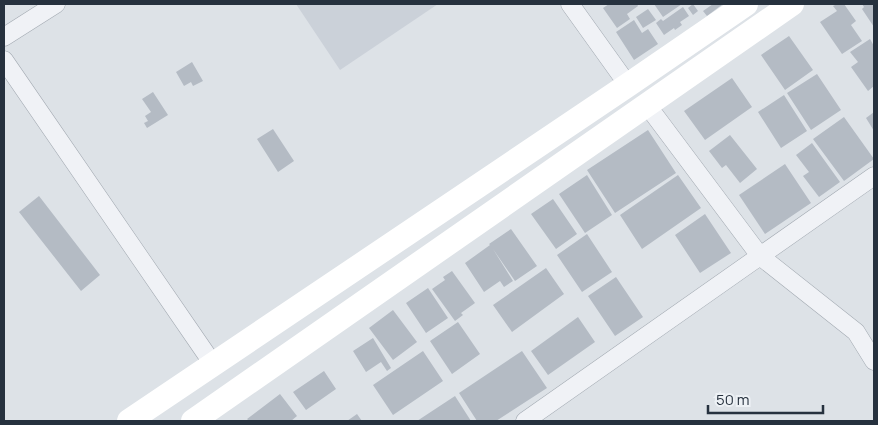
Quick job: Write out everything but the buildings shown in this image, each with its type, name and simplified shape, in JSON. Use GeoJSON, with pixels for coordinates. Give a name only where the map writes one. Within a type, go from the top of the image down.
{"type":"FeatureCollection","features":[{"type":"Feature","properties":{"kind":"street"},"geometry":{"type":"LineString","coordinates":[[4,37],[56,4]]}},
{"type":"Feature","properties":{"kind":"street"},"geometry":{"type":"LineString","coordinates":[[129,421],[746,4]]}},
{"type":"Feature","properties":{"kind":"street"},"geometry":{"type":"LineString","coordinates":[[193,421],[792,4]]}},
{"type":"Feature","properties":{"kind":"street"},"geometry":{"type":"LineString","coordinates":[[575,5],[628,85]]}},
{"type":"Feature","properties":{"kind":"street"},"geometry":{"type":"LineString","coordinates":[[4,60],[213,364]]}},
{"type":"Feature","properties":{"kind":"street"},"geometry":{"type":"LineString","coordinates":[[647,105],[760,256],[856,332],[874,360]]}},
{"type":"Feature","properties":{"kind":"street"},"geometry":{"type":"LineString","coordinates":[[525,421],[874,176]]}},
{"type":"Feature","properties":{"kind":"shaded area"},"geometry":{"type":"Polygon","coordinates":[[[296,4],[438,4],[340,70],[296,4]]]}}]}
